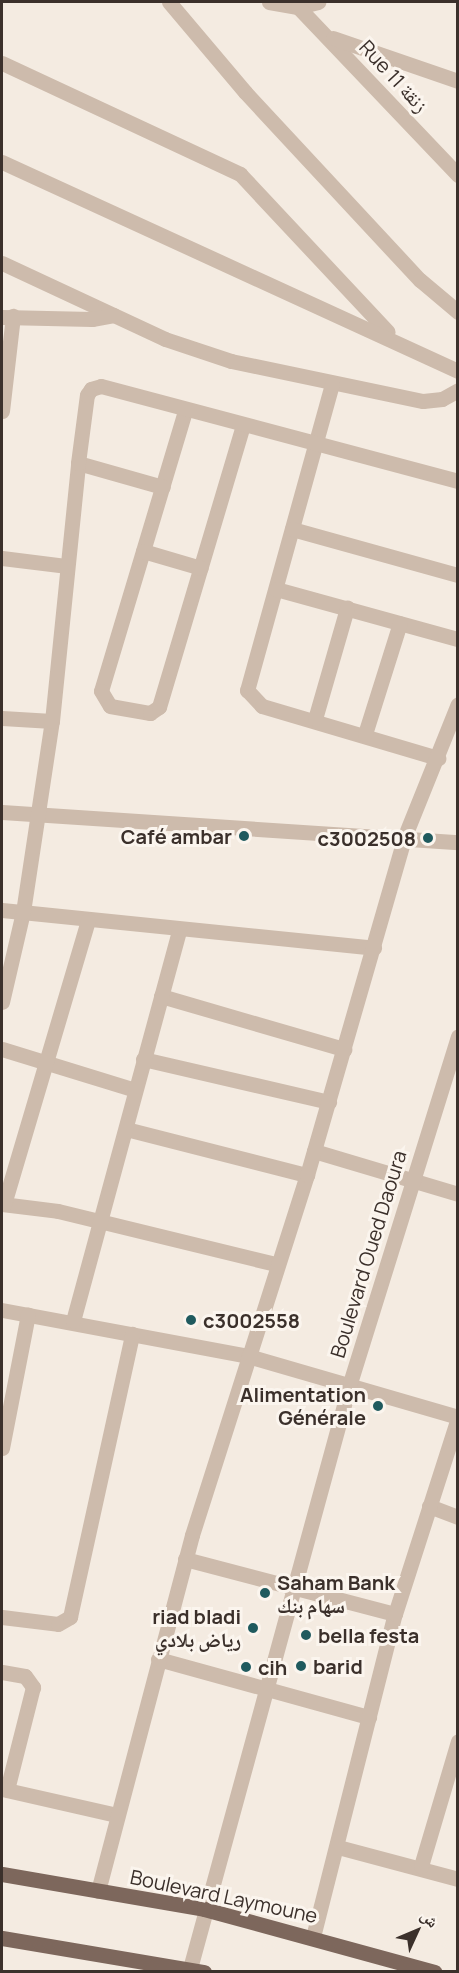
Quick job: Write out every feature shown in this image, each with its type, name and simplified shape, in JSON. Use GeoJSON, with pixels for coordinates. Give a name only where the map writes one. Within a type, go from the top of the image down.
{"type":"FeatureCollection","features":[{"type":"Feature","properties":{"kind":"main road","name":"Boulevard Laymoune"},"geometry":{"type":"LineString","coordinates":[[2,1874],[204,1909],[435,1971]]}},
{"type":"Feature","properties":{"kind":"main road"},"geometry":{"type":"LineString","coordinates":[[2,1938],[194,1971]]}},
{"type":"Feature","properties":{"kind":"street"},"geometry":{"type":"LineString","coordinates":[[169,2],[245,92],[420,280],[458,312]]}},
{"type":"Feature","properties":{"kind":"street"},"geometry":{"type":"LineString","coordinates":[[269,2],[298,7],[318,2]]}},
{"type":"Feature","properties":{"kind":"street","name":"Rue 11 زنقة"},"geometry":{"type":"LineString","coordinates":[[298,7],[330,37],[458,176]]}},
{"type":"Feature","properties":{"kind":"street"},"geometry":{"type":"LineString","coordinates":[[330,37],[458,81]]}},
{"type":"Feature","properties":{"kind":"street"},"geometry":{"type":"LineString","coordinates":[[2,63],[240,174],[393,338]]}},
{"type":"Feature","properties":{"kind":"street"},"geometry":{"type":"LineString","coordinates":[[2,162],[393,338],[458,371]]}},
{"type":"Feature","properties":{"kind":"street"},"geometry":{"type":"LineString","coordinates":[[2,263],[114,315],[231,361],[332,384],[423,401],[442,399],[458,390]]}},
{"type":"Feature","properties":{"kind":"street"},"geometry":{"type":"LineString","coordinates":[[2,411],[7,317],[92,319],[114,315]]}},
{"type":"Feature","properties":{"kind":"street"},"geometry":{"type":"LineString","coordinates":[[332,384],[247,690],[262,706],[315,719],[438,758]]}},
{"type":"Feature","properties":{"kind":"street"},"geometry":{"type":"LineString","coordinates":[[2,1002],[23,912],[36,812],[52,721],[78,463],[87,395],[91,389],[100,386],[185,411],[316,442],[458,481]]}},
{"type":"Feature","properties":{"kind":"street"},"geometry":{"type":"LineString","coordinates":[[185,411],[101,691],[110,706],[150,713],[159,707],[243,426]]}},
{"type":"Feature","properties":{"kind":"street"},"geometry":{"type":"LineString","coordinates":[[78,463],[163,487]]}},
{"type":"Feature","properties":{"kind":"street"},"geometry":{"type":"LineString","coordinates":[[292,529],[458,575]]}},
{"type":"Feature","properties":{"kind":"street"},"geometry":{"type":"LineString","coordinates":[[143,551],[201,568]]}},
{"type":"Feature","properties":{"kind":"street"},"geometry":{"type":"LineString","coordinates":[[2,558],[66,566]]}},
{"type":"Feature","properties":{"kind":"street"},"geometry":{"type":"LineString","coordinates":[[276,589],[458,639]]}},
{"type":"Feature","properties":{"kind":"street"},"geometry":{"type":"LineString","coordinates":[[315,719],[347,608]]}},
{"type":"Feature","properties":{"kind":"street"},"geometry":{"type":"LineString","coordinates":[[365,734],[400,623]]}},
{"type":"Feature","properties":{"kind":"street"},"geometry":{"type":"LineString","coordinates":[[98,1891],[116,1815],[185,1559],[276,1264],[307,1175],[404,838],[458,704]]}},
{"type":"Feature","properties":{"kind":"street"},"geometry":{"type":"LineString","coordinates":[[2,718],[52,721]]}},
{"type":"Feature","properties":{"kind":"street"},"geometry":{"type":"LineString","coordinates":[[2,812],[36,812],[458,842]]}},
{"type":"Feature","properties":{"kind":"street"},"geometry":{"type":"LineString","coordinates":[[2,910],[179,930],[374,948]]}},
{"type":"Feature","properties":{"kind":"street"},"geometry":{"type":"LineString","coordinates":[[88,920],[3,1204],[58,1211],[100,1224],[276,1264]]}},
{"type":"Feature","properties":{"kind":"street"},"geometry":{"type":"LineString","coordinates":[[73,1321],[179,930]]}},
{"type":"Feature","properties":{"kind":"street"},"geometry":{"type":"LineString","coordinates":[[161,996],[344,1049]]}},
{"type":"Feature","properties":{"kind":"street","name":"Boulevard Oued Daoura"},"geometry":{"type":"LineString","coordinates":[[194,1971],[204,1909],[350,1383],[458,1036]]}},
{"type":"Feature","properties":{"kind":"street"},"geometry":{"type":"LineString","coordinates":[[2,1049],[135,1089]]}},
{"type":"Feature","properties":{"kind":"street"},"geometry":{"type":"LineString","coordinates":[[143,1059],[329,1102]]}},
{"type":"Feature","properties":{"kind":"street"},"geometry":{"type":"LineString","coordinates":[[126,1129],[307,1175]]}},
{"type":"Feature","properties":{"kind":"street"},"geometry":{"type":"LineString","coordinates":[[314,1151],[458,1194]]}},
{"type":"Feature","properties":{"kind":"street"},"geometry":{"type":"LineString","coordinates":[[2,1310],[73,1321],[248,1356],[350,1383],[458,1417],[395,1614],[338,1847],[313,1937]]}},
{"type":"Feature","properties":{"kind":"street"},"geometry":{"type":"LineString","coordinates":[[2,1448],[4,1423],[28,1314]]}},
{"type":"Feature","properties":{"kind":"street"},"geometry":{"type":"LineString","coordinates":[[2,1617],[58,1624],[70,1617],[132,1334]]}},
{"type":"Feature","properties":{"kind":"street"},"geometry":{"type":"LineString","coordinates":[[429,1506],[458,1517]]}},
{"type":"Feature","properties":{"kind":"street"},"geometry":{"type":"LineString","coordinates":[[185,1559],[395,1614]]}},
{"type":"Feature","properties":{"kind":"street"},"geometry":{"type":"LineString","coordinates":[[158,1659],[369,1718]]}},
{"type":"Feature","properties":{"kind":"street"},"geometry":{"type":"LineString","coordinates":[[2,1672],[25,1676],[33,1687],[4,1790],[116,1815]]}},
{"type":"Feature","properties":{"kind":"street"},"geometry":{"type":"LineString","coordinates":[[421,1866],[458,1741]]}},
{"type":"Feature","properties":{"kind":"street"},"geometry":{"type":"LineString","coordinates":[[338,1847],[421,1866],[458,1879]]}},
{"type":"Feature","properties":{"kind":"place","name":"Café ambar"},"geometry":{"type":"Point","coordinates":[244,836]}},
{"type":"Feature","properties":{"kind":"place","name":"c3002508"},"geometry":{"type":"Point","coordinates":[428,838]}},
{"type":"Feature","properties":{"kind":"place","name":"c3002558"},"geometry":{"type":"Point","coordinates":[191,1320]}},
{"type":"Feature","properties":{"kind":"place","name":"Alimentation Générale"},"geometry":{"type":"Point","coordinates":[378,1406]}},
{"type":"Feature","properties":{"kind":"place","name":"Saham Bank سهام بنك"},"geometry":{"type":"Point","coordinates":[265,1593]}},
{"type":"Feature","properties":{"kind":"place","name":"riad bladi رياض بلادي"},"geometry":{"type":"Point","coordinates":[253,1628]}},
{"type":"Feature","properties":{"kind":"place","name":"bella festa"},"geometry":{"type":"Point","coordinates":[306,1635]}},
{"type":"Feature","properties":{"kind":"place","name":"barid"},"geometry":{"type":"Point","coordinates":[301,1666]}},
{"type":"Feature","properties":{"kind":"place","name":"cih"},"geometry":{"type":"Point","coordinates":[246,1667]}}]}
